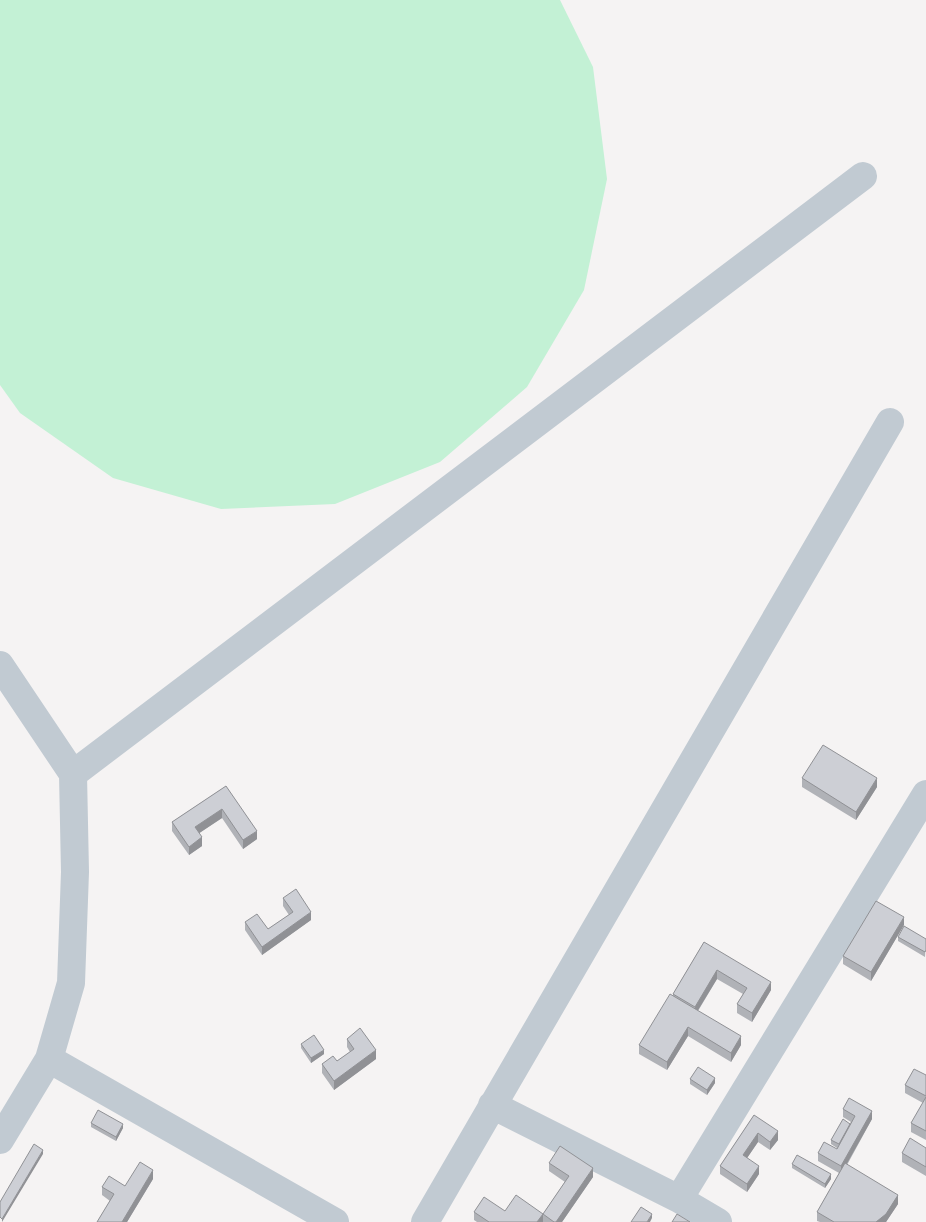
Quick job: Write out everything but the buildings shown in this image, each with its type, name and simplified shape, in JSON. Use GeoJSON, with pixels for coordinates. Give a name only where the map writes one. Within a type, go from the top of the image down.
{"type":"FeatureCollection","features":[{"type":"Feature","properties":{"kind":"street"},"geometry":{"type":"LineString","coordinates":[[73,774],[863,176]]}},
{"type":"Feature","properties":{"kind":"street"},"geometry":{"type":"LineString","coordinates":[[425,1222],[890,422]]}},
{"type":"Feature","properties":{"kind":"street"},"geometry":{"type":"LineString","coordinates":[[0,665],[73,774],[75,872],[71,983],[49,1059],[0,1140]]}},
{"type":"Feature","properties":{"kind":"street"},"geometry":{"type":"LineString","coordinates":[[679,1200],[926,794]]}},
{"type":"Feature","properties":{"kind":"street"},"geometry":{"type":"LineString","coordinates":[[49,1059],[335,1222]]}},
{"type":"Feature","properties":{"kind":"street"},"geometry":{"type":"LineString","coordinates":[[492,1105],[679,1200],[718,1222]]}},
{"type":"Feature","properties":{"kind":"green space"},"geometry":{"type":"Polygon","coordinates":[[[0,0],[560,0],[593,67],[607,179],[584,290],[527,387],[440,462],[335,504],[221,509],[113,478],[20,413],[0,385],[0,0]]]}}]}
